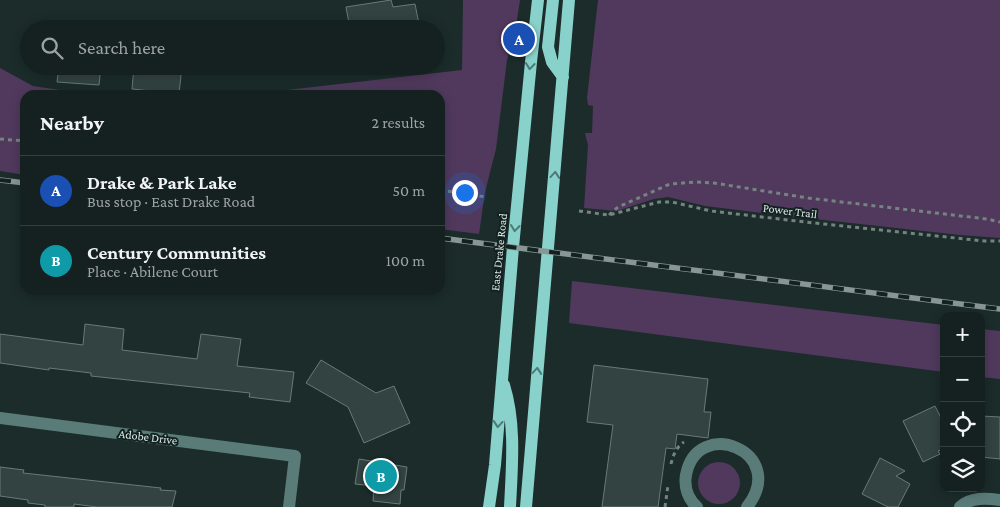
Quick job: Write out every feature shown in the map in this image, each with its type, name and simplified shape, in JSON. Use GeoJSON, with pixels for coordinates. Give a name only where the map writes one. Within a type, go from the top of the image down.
{"type":"FeatureCollection","features":[{"type":"Feature","properties":{"kind":"main road","name":"East Drake Road"},"geometry":{"type":"LineString","coordinates":[[489,507],[538,0]]}},
{"type":"Feature","properties":{"kind":"main road"},"geometry":{"type":"LineString","coordinates":[[553,0],[548,47],[552,62],[563,76]]}},
{"type":"Feature","properties":{"kind":"main road"},"geometry":{"type":"LineString","coordinates":[[526,507],[569,0]]}},
{"type":"Feature","properties":{"kind":"main road"},"geometry":{"type":"LineString","coordinates":[[502,378],[509,402],[511,429],[510,507]]}},
{"type":"Feature","properties":{"kind":"street","name":"Adobe Drive"},"geometry":{"type":"LineString","coordinates":[[0,418],[295,456],[289,507]]}},
{"type":"Feature","properties":{"kind":"street"},"geometry":{"type":"LineString","coordinates":[[697,507],[687,492],[685,480],[687,468],[693,458],[702,450],[712,445],[724,444],[736,446],[746,452],[754,462],[758,474],[758,486],[754,498],[747,507]]}},
{"type":"Feature","properties":{"kind":"street"},"geometry":{"type":"LineString","coordinates":[[960,507],[972,500],[985,498],[1000,500]]}},
{"type":"Feature","properties":{"kind":"path"},"geometry":{"type":"LineString","coordinates":[[0,139],[20,141]]}},
{"type":"Feature","properties":{"kind":"path"},"geometry":{"type":"LineString","coordinates":[[609,215],[618,207],[670,184],[696,182],[1000,222]]}},
{"type":"Feature","properties":{"kind":"path"},"geometry":{"type":"LineString","coordinates":[[445,191],[486,198]]}},
{"type":"Feature","properties":{"kind":"path","name":"Power Trail"},"geometry":{"type":"LineString","coordinates":[[579,211],[609,215],[659,202],[672,202],[711,210],[805,222],[984,241],[1000,241]]}},
{"type":"Feature","properties":{"kind":"shaded area"},"geometry":{"type":"Polygon","coordinates":[[[463,0],[520,0],[515,33],[507,60],[496,149],[485,192],[479,234],[445,230],[445,90],[286,90],[418,75],[445,75],[445,72],[462,70],[463,0]]]}},
{"type":"Feature","properties":{"kind":"shaded area"},"geometry":{"type":"Polygon","coordinates":[[[598,0],[1000,0],[1000,238],[705,206],[668,197],[654,199],[617,211],[584,208],[588,145],[585,133],[592,133],[593,106],[588,105],[587,98],[598,0]]]}},
{"type":"Feature","properties":{"kind":"shaded area"},"geometry":{"type":"Polygon","coordinates":[[[0,68],[33,86],[60,90],[20,90],[20,174],[0,171],[0,68]]]}},
{"type":"Feature","properties":{"kind":"shaded area"},"geometry":{"type":"Polygon","coordinates":[[[572,281],[940,325],[940,371],[569,323],[572,281]]]}},
{"type":"Feature","properties":{"kind":"shaded area"},"geometry":{"type":"Polygon","coordinates":[[[985,329],[1000,331],[1000,379],[985,377],[985,329]]]}},
{"type":"Feature","properties":{"kind":"shaded area"},"geometry":{"type":"Polygon","coordinates":[[[715,462],[723,462],[734,468],[740,483],[734,498],[723,504],[715,504],[704,498],[698,487],[698,479],[704,468],[715,462]]]}},
{"type":"Feature","properties":{"kind":"building"},"geometry":{"type":"Polygon","coordinates":[[[391,0],[393,7],[415,4],[418,20],[348,20],[346,7],[391,0]]]}},
{"type":"Feature","properties":{"kind":"building"},"geometry":{"type":"Polygon","coordinates":[[[58,75],[100,75],[99,85],[57,82],[58,75]]]}},
{"type":"Feature","properties":{"kind":"building"},"geometry":{"type":"Polygon","coordinates":[[[133,75],[181,75],[179,90],[132,89],[133,75]]]}},
{"type":"Feature","properties":{"kind":"building"},"geometry":{"type":"Polygon","coordinates":[[[85,324],[124,329],[122,350],[197,359],[201,334],[241,339],[237,366],[294,372],[290,402],[249,397],[250,393],[91,376],[91,373],[49,368],[49,370],[0,363],[0,334],[83,345],[85,324]]]}},
{"type":"Feature","properties":{"kind":"building"},"geometry":{"type":"Polygon","coordinates":[[[321,360],[376,393],[394,386],[410,423],[364,443],[348,407],[306,383],[321,360]]]}},
{"type":"Feature","properties":{"kind":"building"},"geometry":{"type":"Polygon","coordinates":[[[594,365],[708,379],[704,412],[711,412],[708,438],[677,434],[675,449],[666,448],[658,507],[602,507],[613,425],[587,422],[594,365]]]}},
{"type":"Feature","properties":{"kind":"building"},"geometry":{"type":"Polygon","coordinates":[[[935,406],[940,416],[940,450],[938,451],[940,454],[923,462],[903,421],[935,406]]]}},
{"type":"Feature","properties":{"kind":"building"},"geometry":{"type":"Polygon","coordinates":[[[985,416],[1000,417],[1000,459],[985,457],[985,416]]]}},
{"type":"Feature","properties":{"kind":"building"},"geometry":{"type":"Polygon","coordinates":[[[880,458],[905,471],[896,476],[910,484],[898,507],[888,507],[862,494],[880,458]]]}},
{"type":"Feature","properties":{"kind":"building"},"geometry":{"type":"Polygon","coordinates":[[[359,459],[407,467],[404,490],[401,490],[400,504],[373,501],[374,486],[355,484],[359,459]]]}},
{"type":"Feature","properties":{"kind":"building"},"geometry":{"type":"Polygon","coordinates":[[[0,467],[24,470],[23,473],[176,491],[172,507],[97,507],[74,504],[74,507],[45,507],[45,505],[28,503],[28,500],[0,496],[0,467]]]}},
{"type":"Feature","properties":{"kind":"railway"},"geometry":{"type":"LineString","coordinates":[[0,180],[20,182]]}},
{"type":"Feature","properties":{"kind":"railway"},"geometry":{"type":"LineString","coordinates":[[445,239],[1000,309]]}},
{"type":"Feature","properties":{"kind":"place","name":"Drake & Park Lake"},"geometry":{"type":"Point","coordinates":[519,39]}},
{"type":"Feature","properties":{"kind":"place","name":"Century Communities"},"geometry":{"type":"Point","coordinates":[381,476]}}]}
